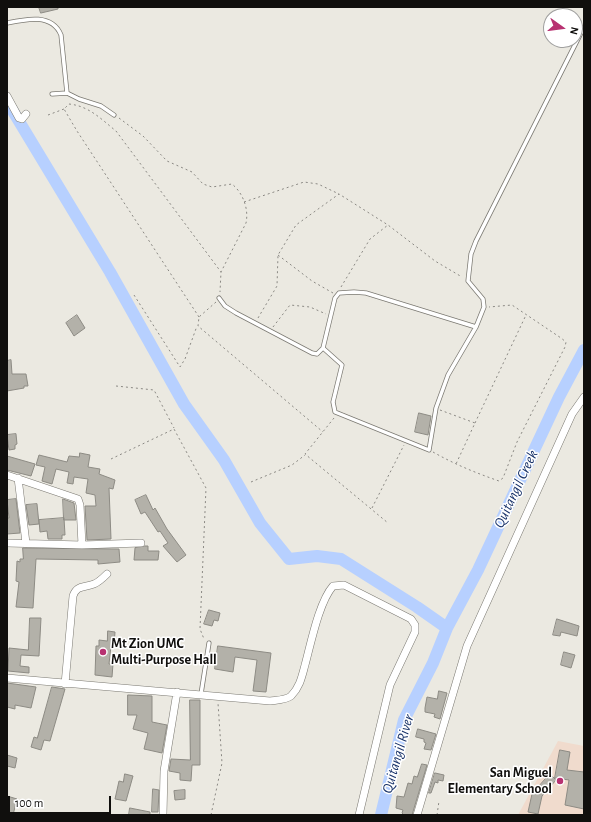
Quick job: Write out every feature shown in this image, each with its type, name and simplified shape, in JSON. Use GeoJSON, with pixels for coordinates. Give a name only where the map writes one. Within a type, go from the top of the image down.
{"type":"FeatureCollection","features":[{"type":"Feature","properties":{"kind":"street"},"geometry":{"type":"LineString","coordinates":[[7,96],[19,118],[22,119],[26,114]]}},
{"type":"Feature","properties":{"kind":"street"},"geometry":{"type":"LineString","coordinates":[[417,815],[467,646],[572,414],[584,397]]}},
{"type":"Feature","properties":{"kind":"street"},"geometry":{"type":"LineString","coordinates":[[7,475],[78,499],[80,505],[82,545]]}},
{"type":"Feature","properties":{"kind":"street"},"geometry":{"type":"LineString","coordinates":[[18,478],[26,543]]}},
{"type":"Feature","properties":{"kind":"street"},"geometry":{"type":"LineString","coordinates":[[7,543],[82,545],[141,543]]}},
{"type":"Feature","properties":{"kind":"street"},"geometry":{"type":"LineString","coordinates":[[65,684],[73,596],[76,589],[79,587],[94,584],[107,574]]}},
{"type":"Feature","properties":{"kind":"street"},"geometry":{"type":"LineString","coordinates":[[7,678],[270,701],[290,697],[299,685],[315,627],[329,591],[333,586],[344,585],[411,619],[415,625],[415,632],[390,686],[359,815]]}},
{"type":"Feature","properties":{"kind":"street"},"geometry":{"type":"LineString","coordinates":[[163,815],[164,771],[177,692]]}},
{"type":"Feature","properties":{"kind":"lane"},"geometry":{"type":"LineString","coordinates":[[7,23],[30,19],[40,19],[52,22],[58,28],[64,51],[67,93]]}},
{"type":"Feature","properties":{"kind":"lane"},"geometry":{"type":"LineString","coordinates":[[323,348],[342,365],[342,372],[334,402],[336,412],[406,442],[429,450],[436,408],[448,375],[476,327],[484,307],[483,299],[468,281],[471,254],[476,240],[584,26]]}},
{"type":"Feature","properties":{"kind":"lane"},"geometry":{"type":"LineString","coordinates":[[52,94],[67,93],[78,99],[101,106],[114,115]]}},
{"type":"Feature","properties":{"kind":"lane"},"geometry":{"type":"LineString","coordinates":[[219,298],[224,306],[312,353],[318,354],[323,348],[332,317],[336,295],[348,292],[366,293],[476,327]]}},
{"type":"Feature","properties":{"kind":"lane"},"geometry":{"type":"LineString","coordinates":[[201,694],[209,643]]}},
{"type":"Feature","properties":{"kind":"path"},"geometry":{"type":"LineString","coordinates":[[48,115],[64,109],[69,104],[80,105],[95,113],[116,131],[221,272]]}},
{"type":"Feature","properties":{"kind":"path"},"geometry":{"type":"LineString","coordinates":[[64,109],[200,317]]}},
{"type":"Feature","properties":{"kind":"path"},"geometry":{"type":"LineString","coordinates":[[114,115],[143,136],[167,161],[192,172],[203,184],[212,188],[232,184],[239,190],[248,214],[246,223],[221,272],[219,298],[200,317],[185,359],[180,367],[134,295]]}},
{"type":"Feature","properties":{"kind":"path"},"geometry":{"type":"LineString","coordinates":[[244,202],[304,182],[318,184],[339,194],[388,224],[435,261],[468,281]]}},
{"type":"Feature","properties":{"kind":"path"},"geometry":{"type":"LineString","coordinates":[[255,322],[277,286],[278,255],[296,225],[339,194]]}},
{"type":"Feature","properties":{"kind":"path"},"geometry":{"type":"LineString","coordinates":[[278,255],[312,281],[336,295],[370,239],[388,224]]}},
{"type":"Feature","properties":{"kind":"path"},"geometry":{"type":"LineString","coordinates":[[270,330],[290,305],[310,307],[332,317]]}},
{"type":"Feature","properties":{"kind":"path"},"geometry":{"type":"LineString","coordinates":[[429,450],[455,465],[499,481],[503,478],[517,442],[565,347],[566,342],[561,338],[527,314],[512,306],[484,307]]}},
{"type":"Feature","properties":{"kind":"path"},"geometry":{"type":"LineString","coordinates":[[455,465],[527,314]]}},
{"type":"Feature","properties":{"kind":"path"},"geometry":{"type":"LineString","coordinates":[[198,326],[323,432]]}},
{"type":"Feature","properties":{"kind":"path"},"geometry":{"type":"LineString","coordinates":[[116,386],[154,390],[206,488],[200,629],[204,639],[209,643]]}},
{"type":"Feature","properties":{"kind":"path"},"geometry":{"type":"LineString","coordinates":[[436,408],[475,423]]}},
{"type":"Feature","properties":{"kind":"path"},"geometry":{"type":"LineString","coordinates":[[251,482],[292,465],[305,454],[333,420],[336,412]]}},
{"type":"Feature","properties":{"kind":"path"},"geometry":{"type":"LineString","coordinates":[[111,459],[174,429]]}},
{"type":"Feature","properties":{"kind":"path"},"geometry":{"type":"LineString","coordinates":[[372,509],[406,442]]}},
{"type":"Feature","properties":{"kind":"path"},"geometry":{"type":"LineString","coordinates":[[305,454],[388,523]]}},
{"type":"Feature","properties":{"kind":"path"},"geometry":{"type":"LineString","coordinates":[[211,815],[222,763],[217,696]]}},
{"type":"Feature","properties":{"kind":"path"},"geometry":{"type":"LineString","coordinates":[[438,815],[439,801]]}},
{"type":"Feature","properties":{"kind":"shaded area","name":"San Miguel Elementary School"},"geometry":{"type":"Polygon","coordinates":[[[558,741],[584,746],[584,815],[518,815],[558,741]]]}},
{"type":"Feature","properties":{"kind":"building"},"geometry":{"type":"Polygon","coordinates":[[[39,7],[58,7],[58,9],[41,13],[39,7]]]}},
{"type":"Feature","properties":{"kind":"building"},"geometry":{"type":"Polygon","coordinates":[[[77,315],[85,328],[74,336],[66,323],[77,315]]]}},
{"type":"Feature","properties":{"kind":"building"},"geometry":{"type":"Polygon","coordinates":[[[11,360],[12,374],[26,374],[28,386],[7,391],[7,361],[11,360]]]}},
{"type":"Feature","properties":{"kind":"building"},"geometry":{"type":"Polygon","coordinates":[[[419,413],[431,416],[428,435],[415,432],[419,413]]]}},
{"type":"Feature","properties":{"kind":"building"},"geometry":{"type":"Polygon","coordinates":[[[16,434],[17,444],[15,445],[15,449],[9,450],[7,435],[16,434]]]}},
{"type":"Feature","properties":{"kind":"building"},"geometry":{"type":"Polygon","coordinates":[[[80,453],[90,455],[88,467],[100,469],[99,474],[115,480],[113,489],[109,488],[111,539],[87,540],[85,506],[96,506],[95,495],[86,493],[88,479],[74,477],[73,484],[67,483],[69,472],[56,469],[52,484],[42,481],[45,467],[36,465],[39,455],[67,462],[69,456],[79,457],[80,453]]]}},
{"type":"Feature","properties":{"kind":"building"},"geometry":{"type":"Polygon","coordinates":[[[7,456],[35,464],[31,476],[7,470],[7,456]]]}},
{"type":"Feature","properties":{"kind":"building"},"geometry":{"type":"Polygon","coordinates":[[[146,495],[153,510],[155,508],[167,529],[186,555],[177,562],[163,546],[168,543],[160,531],[158,532],[145,512],[141,514],[135,500],[146,495]]]}},
{"type":"Feature","properties":{"kind":"building"},"geometry":{"type":"Polygon","coordinates":[[[16,499],[20,533],[7,534],[7,518],[9,518],[7,500],[16,499]]]}},
{"type":"Feature","properties":{"kind":"building"},"geometry":{"type":"Polygon","coordinates":[[[63,499],[74,503],[76,520],[64,520],[63,499]]]}},
{"type":"Feature","properties":{"kind":"building"},"geometry":{"type":"Polygon","coordinates":[[[37,504],[39,524],[29,525],[26,505],[37,504]]]}},
{"type":"Feature","properties":{"kind":"building"},"geometry":{"type":"Polygon","coordinates":[[[64,518],[65,535],[62,535],[62,539],[48,539],[47,531],[40,532],[39,520],[64,518]]]}},
{"type":"Feature","properties":{"kind":"building"},"geometry":{"type":"Polygon","coordinates":[[[148,546],[148,551],[159,551],[158,560],[134,560],[135,548],[148,546]]]}},
{"type":"Feature","properties":{"kind":"building"},"geometry":{"type":"Polygon","coordinates":[[[23,548],[119,549],[120,562],[98,564],[98,560],[36,559],[33,608],[16,607],[19,582],[16,581],[17,561],[20,562],[20,559],[23,559],[23,548]]]}},
{"type":"Feature","properties":{"kind":"building"},"geometry":{"type":"Polygon","coordinates":[[[209,610],[220,613],[218,621],[214,620],[212,626],[204,624],[209,610]]]}},
{"type":"Feature","properties":{"kind":"building"},"geometry":{"type":"Polygon","coordinates":[[[30,618],[41,618],[39,656],[21,655],[20,666],[29,667],[29,673],[8,671],[9,648],[28,650],[30,618]]]}},
{"type":"Feature","properties":{"kind":"building"},"geometry":{"type":"Polygon","coordinates":[[[557,619],[579,626],[577,636],[561,632],[560,636],[553,635],[557,619]]]}},
{"type":"Feature","properties":{"kind":"building"},"geometry":{"type":"Polygon","coordinates":[[[108,631],[115,632],[114,646],[111,646],[109,664],[113,664],[112,677],[95,675],[96,646],[99,646],[99,640],[107,641],[108,631]]]}},
{"type":"Feature","properties":{"kind":"building"},"geometry":{"type":"Polygon","coordinates":[[[218,646],[271,653],[266,692],[253,691],[257,660],[235,657],[233,672],[215,669],[218,646]]]}},
{"type":"Feature","properties":{"kind":"building"},"geometry":{"type":"Polygon","coordinates":[[[564,652],[575,655],[571,668],[561,665],[564,652]]]}},
{"type":"Feature","properties":{"kind":"building"},"geometry":{"type":"Polygon","coordinates":[[[7,683],[36,687],[31,708],[15,705],[15,709],[7,707],[7,683]]]}},
{"type":"Feature","properties":{"kind":"building"},"geometry":{"type":"Polygon","coordinates":[[[52,687],[65,689],[50,741],[44,740],[41,750],[31,747],[34,737],[37,738],[52,687]]]}},
{"type":"Feature","properties":{"kind":"building"},"geometry":{"type":"Polygon","coordinates":[[[439,691],[447,693],[440,719],[434,717],[435,714],[425,712],[427,697],[437,699],[439,691]]]}},
{"type":"Feature","properties":{"kind":"building"},"geometry":{"type":"Polygon","coordinates":[[[128,695],[152,696],[152,722],[167,725],[162,753],[144,749],[148,733],[133,729],[137,715],[128,715],[128,695]]]}},
{"type":"Feature","properties":{"kind":"building"},"geometry":{"type":"Polygon","coordinates":[[[190,700],[200,700],[200,765],[192,765],[191,781],[180,780],[180,773],[169,771],[171,759],[190,760],[190,700]]]}},
{"type":"Feature","properties":{"kind":"building"},"geometry":{"type":"Polygon","coordinates":[[[418,729],[436,734],[431,750],[424,749],[426,743],[424,742],[424,739],[416,737],[418,729]]]}},
{"type":"Feature","properties":{"kind":"building"},"geometry":{"type":"Polygon","coordinates":[[[560,750],[570,752],[567,770],[584,772],[584,809],[565,805],[569,780],[555,778],[560,750]]]}},
{"type":"Feature","properties":{"kind":"building"},"geometry":{"type":"Polygon","coordinates":[[[7,755],[17,758],[15,768],[7,766],[7,755]]]}},
{"type":"Feature","properties":{"kind":"building"},"geometry":{"type":"Polygon","coordinates":[[[422,764],[427,765],[412,815],[404,815],[402,813],[403,810],[396,808],[397,796],[404,797],[408,783],[412,784],[414,776],[417,777],[422,764]]]}},
{"type":"Feature","properties":{"kind":"building"},"geometry":{"type":"Polygon","coordinates":[[[435,773],[444,775],[443,781],[438,780],[438,783],[435,782],[431,793],[429,793],[435,773]]]}},
{"type":"Feature","properties":{"kind":"building"},"geometry":{"type":"Polygon","coordinates":[[[125,774],[133,776],[126,801],[115,799],[119,781],[123,782],[125,774]]]}},
{"type":"Feature","properties":{"kind":"building"},"geometry":{"type":"Polygon","coordinates":[[[550,774],[556,780],[542,796],[538,814],[528,812],[532,794],[550,774]]]}},
{"type":"Feature","properties":{"kind":"building"},"geometry":{"type":"Polygon","coordinates":[[[153,789],[159,790],[158,812],[152,812],[153,789]]]}},
{"type":"Feature","properties":{"kind":"building"},"geometry":{"type":"Polygon","coordinates":[[[185,790],[185,799],[175,800],[174,791],[185,790]]]}},
{"type":"Feature","properties":{"kind":"building"},"geometry":{"type":"Polygon","coordinates":[[[7,796],[17,799],[13,815],[7,814],[7,796]]]}},
{"type":"Feature","properties":{"kind":"building"},"geometry":{"type":"Polygon","coordinates":[[[130,808],[150,812],[150,815],[129,815],[130,808]]]}},
{"type":"Feature","properties":{"kind":"waterway"},"geometry":{"type":"LineString","coordinates":[[11,108],[110,272],[184,404],[224,460],[260,523],[289,559],[317,556],[341,559],[417,607],[447,628]]}},
{"type":"Feature","properties":{"kind":"waterway","name":"Quitangil Creek"},"geometry":{"type":"LineString","coordinates":[[381,815],[404,720],[433,663],[447,628],[478,570],[559,397],[584,350]]}},
{"type":"Feature","properties":{"kind":"place","name":"Mt Zion UMC Multi-Purpose Hall"},"geometry":{"type":"Point","coordinates":[103,652]}},
{"type":"Feature","properties":{"kind":"place","name":"San Miguel Elementary School"},"geometry":{"type":"Point","coordinates":[560,781]}},
{"type":"Feature","properties":{"kind":"water label","name":"Quitangil River"},"geometry":{"type":"Point","coordinates":[398,754]}}]}
